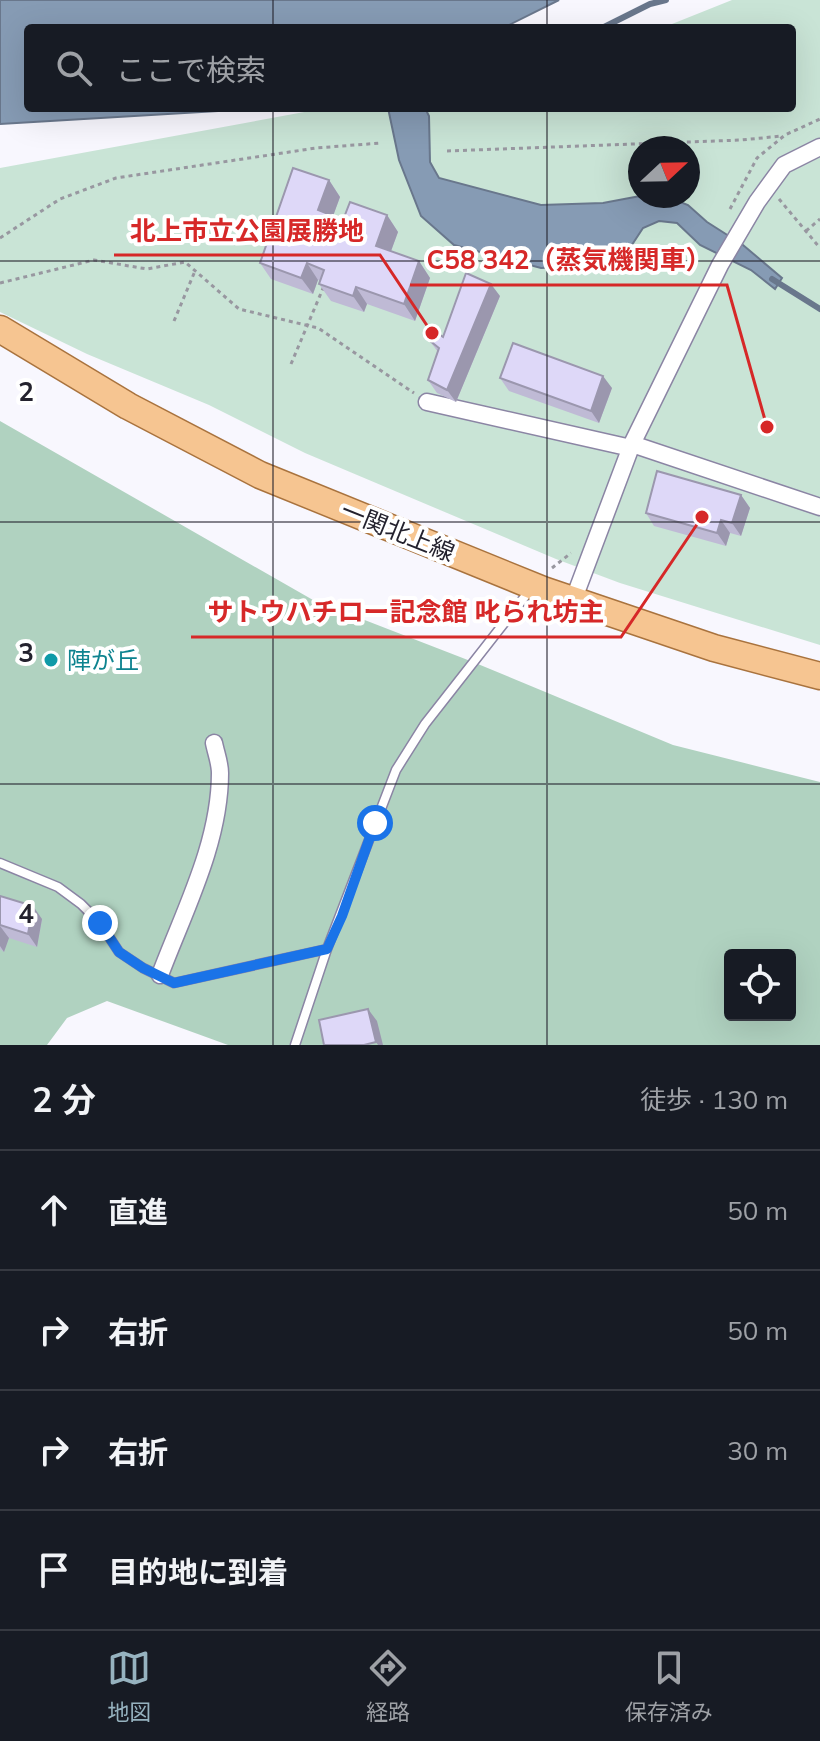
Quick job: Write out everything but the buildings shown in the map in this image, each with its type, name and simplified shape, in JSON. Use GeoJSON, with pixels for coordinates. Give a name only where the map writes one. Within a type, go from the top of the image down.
{"type":"FeatureCollection","features":[{"type":"Feature","properties":{"kind":"main road","name":"一関北上線"},"geometry":{"type":"LineString","coordinates":[[0,329],[128,406],[260,475],[573,601],[714,648],[820,676]]}},
{"type":"Feature","properties":{"kind":"street"},"geometry":{"type":"LineString","coordinates":[[573,601],[632,446],[720,265],[757,202],[784,165],[820,147]]}},
{"type":"Feature","properties":{"kind":"street"},"geometry":{"type":"LineString","coordinates":[[427,402],[632,446],[820,507]]}},
{"type":"Feature","properties":{"kind":"street"},"geometry":{"type":"LineString","coordinates":[[160,975],[209,846],[219,803],[220,770],[214,743]]}},
{"type":"Feature","properties":{"kind":"lane"},"geometry":{"type":"LineString","coordinates":[[295,1045],[327,949],[396,770],[425,724],[533,586]]}},
{"type":"Feature","properties":{"kind":"lane"},"geometry":{"type":"LineString","coordinates":[[0,863],[58,887],[100,923],[119,952],[174,983],[327,949]]}},
{"type":"Feature","properties":{"kind":"path"},"geometry":{"type":"LineString","coordinates":[[447,151],[741,140],[785,135]]}},
{"type":"Feature","properties":{"kind":"path"},"geometry":{"type":"LineString","coordinates":[[0,238],[60,199],[116,178],[316,148],[381,143]]}},
{"type":"Feature","properties":{"kind":"path"},"geometry":{"type":"LineString","coordinates":[[768,186],[820,248]]}},
{"type":"Feature","properties":{"kind":"path"},"geometry":{"type":"LineString","coordinates":[[806,231],[820,219]]}},
{"type":"Feature","properties":{"kind":"path"},"geometry":{"type":"LineString","coordinates":[[0,283],[94,260],[147,269],[185,262],[239,309],[318,328],[427,402]]}},
{"type":"Feature","properties":{"kind":"path"},"geometry":{"type":"LineString","coordinates":[[174,321],[195,271]]}},
{"type":"Feature","properties":{"kind":"path"},"geometry":{"type":"LineString","coordinates":[[291,364],[326,282]]}},
{"type":"Feature","properties":{"kind":"green space"},"geometry":{"type":"Polygon","coordinates":[[[732,0],[820,0],[820,645],[620,583],[556,559],[305,453],[209,405],[87,354],[0,312],[0,168],[304,112],[796,112],[796,24],[672,24],[732,0]]]}},
{"type":"Feature","properties":{"kind":"green space"},"geometry":{"type":"Polygon","coordinates":[[[0,421],[313,600],[673,745],[820,782],[820,1045],[228,1045],[107,1001],[67,1018],[47,1045],[0,1045],[0,421]]]}},
{"type":"Feature","properties":{"kind":"water"},"geometry":{"type":"Polygon","coordinates":[[[0,0],[559,0],[511,24],[24,24],[24,112],[202,112],[0,124],[0,0]]]}},
{"type":"Feature","properties":{"kind":"water"},"geometry":{"type":"Polygon","coordinates":[[[389,112],[427,112],[430,162],[439,178],[541,205],[603,203],[628,198],[628,208],[691,208],[782,278],[775,289],[751,270],[700,245],[677,223],[659,221],[643,228],[624,257],[599,266],[541,268],[454,245],[421,216],[399,160],[389,112]]]}},
{"type":"Feature","properties":{"kind":"waterway"},"geometry":{"type":"LineString","coordinates":[[610,24],[650,4],[666,0]]}},
{"type":"Feature","properties":{"kind":"waterway"},"geometry":{"type":"LineString","coordinates":[[772,279],[820,309]]}},
{"type":"Feature","properties":{"kind":"place","name":"北上市立公園展勝地"},"geometry":{"type":"Point","coordinates":[432,333]}},
{"type":"Feature","properties":{"kind":"place","name":"C58 342（蒸気機関車）"},"geometry":{"type":"Point","coordinates":[767,427]}},
{"type":"Feature","properties":{"kind":"place","name":"サトウハチロー記念館 叱られ坊主"},"geometry":{"type":"Point","coordinates":[702,517]}},
{"type":"Feature","properties":{"kind":"place","name":"陣が丘"},"geometry":{"type":"Point","coordinates":[51,660]}},
{"type":"Feature","properties":{"kind":"route"},"geometry":{"type":"LineString","coordinates":[[100,923],[119,952],[174,983],[327,949],[375,823]]}}]}
